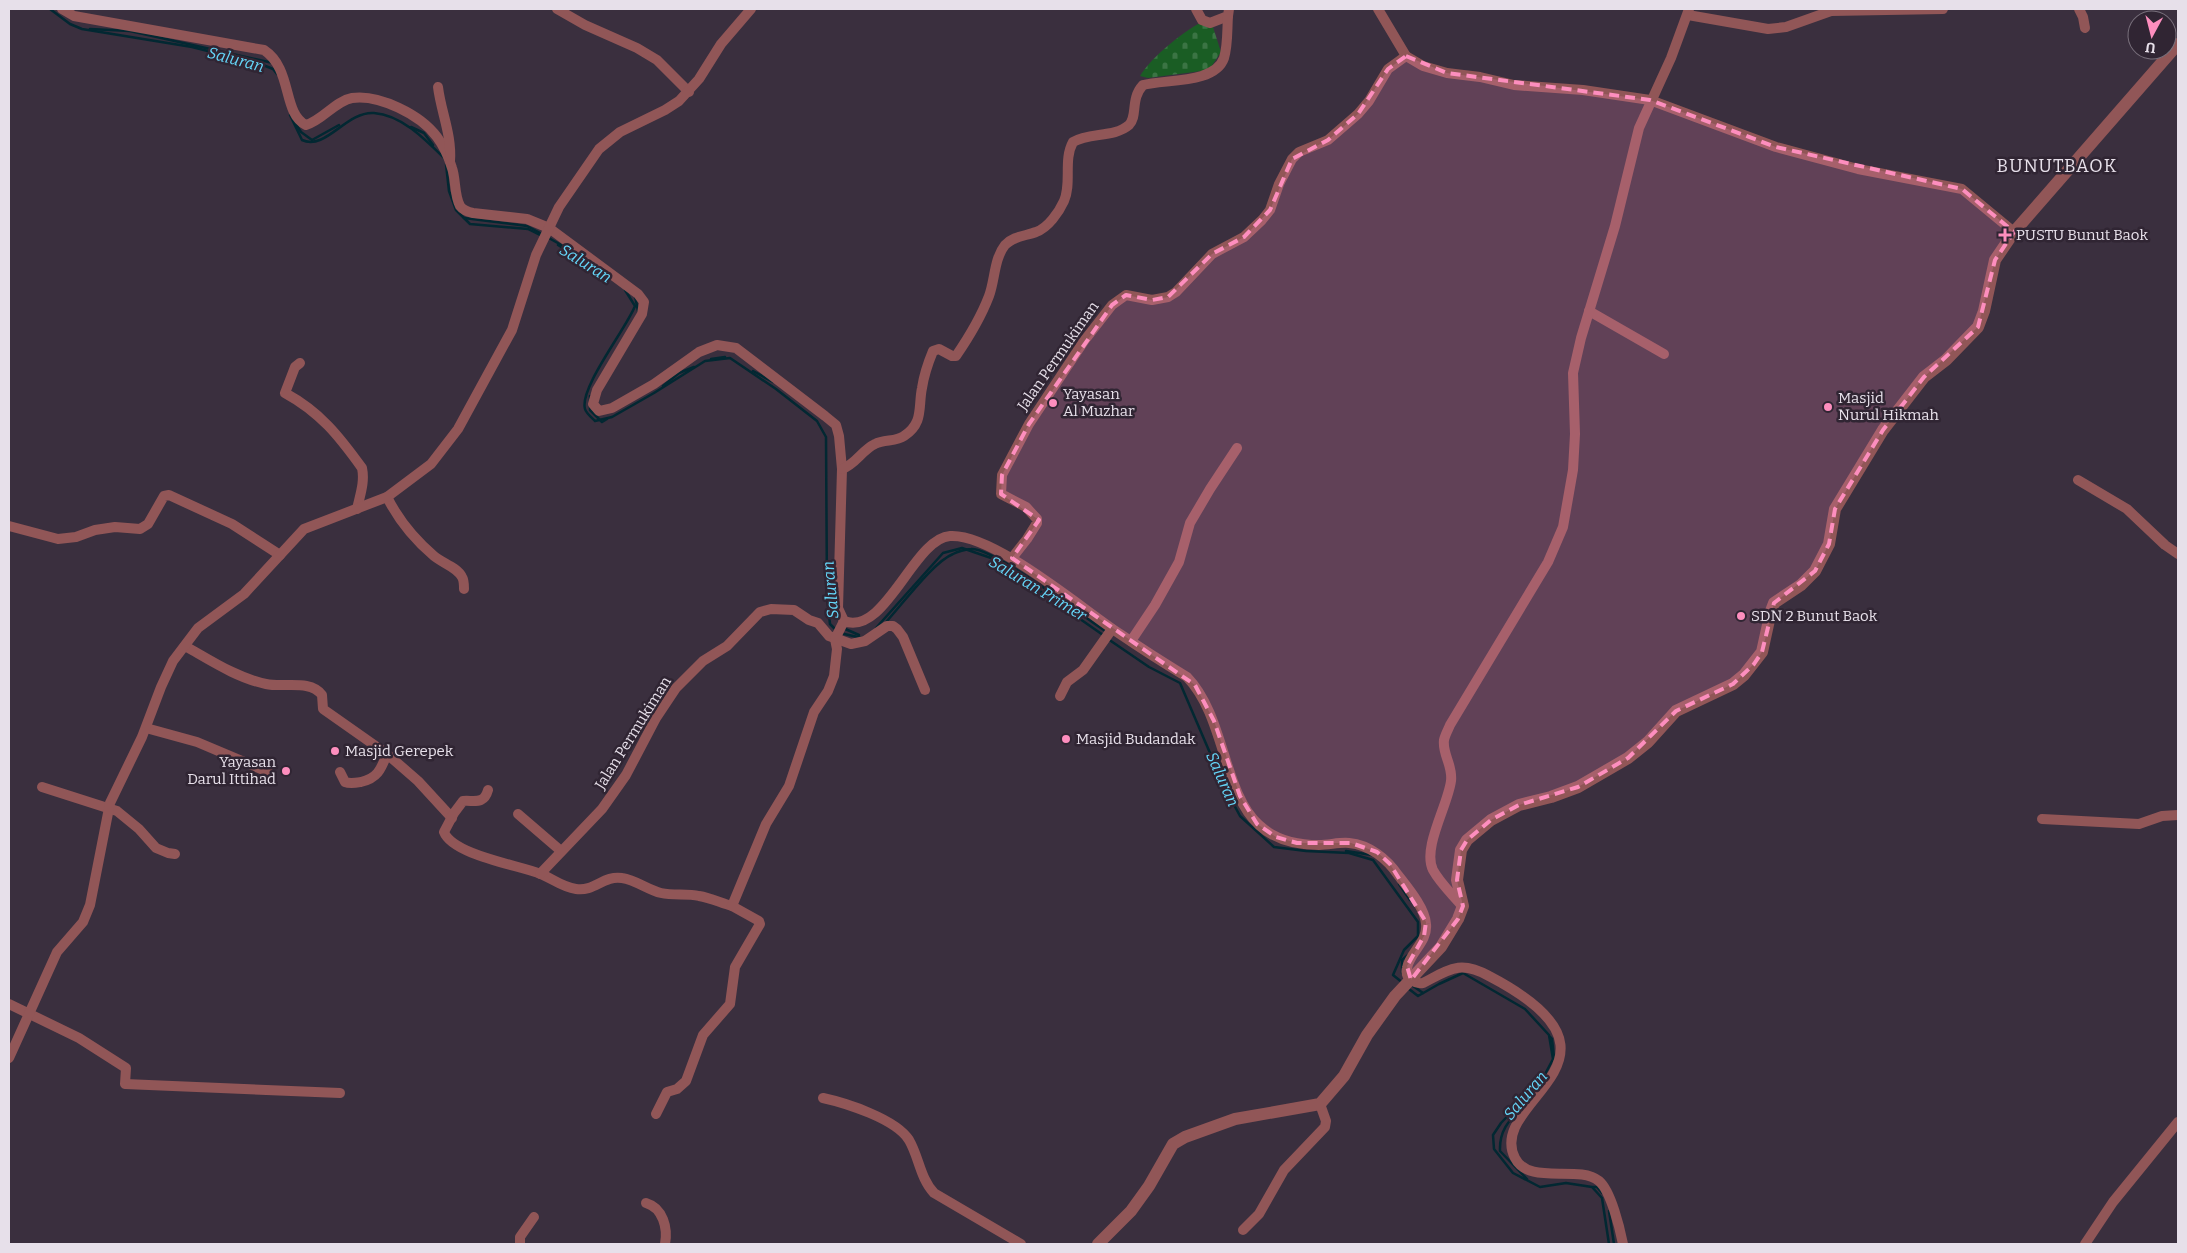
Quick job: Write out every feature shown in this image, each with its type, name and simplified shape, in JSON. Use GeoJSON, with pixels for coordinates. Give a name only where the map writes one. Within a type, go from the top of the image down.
{"type":"FeatureCollection","features":[{"type":"Feature","properties":{"kind":"street"},"geometry":{"type":"LineString","coordinates":[[62,9],[74,16],[264,50],[277,62],[299,121],[306,125],[314,123],[350,98],[366,97],[378,100],[398,107],[425,126],[437,137],[450,162]]}},
{"type":"Feature","properties":{"kind":"street"},"geometry":{"type":"LineString","coordinates":[[557,9],[585,25],[637,48],[657,60],[688,92]]}},
{"type":"Feature","properties":{"kind":"street"},"geometry":{"type":"LineString","coordinates":[[9,1058],[57,952],[83,922],[90,905],[109,810],[146,728],[160,687],[173,661],[198,628],[244,594],[304,530],[387,497],[431,464],[458,429],[512,330],[536,255],[548,229],[559,207],[599,149],[620,132],[665,110],[688,92],[722,44],[752,9]]}},
{"type":"Feature","properties":{"kind":"street"},"geometry":{"type":"LineString","coordinates":[[1196,9],[1202,20],[1210,23],[1228,12]]}},
{"type":"Feature","properties":{"kind":"street"},"geometry":{"type":"LineString","coordinates":[[1378,9],[1406,56],[1423,66],[1446,73],[1480,77],[1514,85],[1583,90],[1650,100],[1776,147],[1858,169],[1962,189],[2014,232]]}},
{"type":"Feature","properties":{"kind":"street"},"geometry":{"type":"LineString","coordinates":[[1463,906],[1438,878],[1432,868],[1430,853],[1451,780],[1452,766],[1446,752],[1444,740],[1450,725],[1548,562],[1563,527],[1573,470],[1575,434],[1573,373],[1589,311],[1615,226],[1639,128],[1650,100],[1671,58],[1689,12],[1768,29],[1786,27],[1831,10],[1943,9]]}},
{"type":"Feature","properties":{"kind":"street"},"geometry":{"type":"LineString","coordinates":[[2079,9],[2084,17],[2085,28]]}},
{"type":"Feature","properties":{"kind":"street"},"geometry":{"type":"LineString","coordinates":[[842,469],[851,466],[872,445],[883,440],[904,436],[917,422],[921,407],[921,391],[924,376],[933,351],[939,350],[956,356],[968,340],[990,294],[1003,248],[1011,240],[1044,228],[1063,202],[1067,192],[1069,154],[1073,142],[1128,125],[1133,119],[1134,102],[1143,85],[1200,77],[1218,69],[1223,61],[1226,48],[1228,12]]}},
{"type":"Feature","properties":{"kind":"street"},"geometry":{"type":"LineString","coordinates":[[1098,1244],[1131,1211],[1149,1186],[1173,1144],[1185,1137],[1235,1119],[1320,1104],[1344,1076],[1367,1035],[1395,996],[1441,946],[1458,919],[1463,906],[1457,880],[1461,850],[1467,840],[1490,820],[1519,805],[1551,797],[1578,787],[1622,762],[1648,742],[1676,712],[1733,684],[1754,664],[1762,652],[1774,604],[1801,585],[1815,571],[1829,544],[1835,509],[1883,430],[1924,377],[1946,360],[1978,327],[1984,312],[1995,260],[2014,232],[2178,44]]}},
{"type":"Feature","properties":{"kind":"street","name":"Jalan Permukiman"},"geometry":{"type":"LineString","coordinates":[[1012,558],[1027,539],[1037,519],[1026,508],[1000,492],[1002,475],[1029,424],[1084,341],[1112,305],[1126,295],[1152,300],[1168,297],[1176,292],[1212,254],[1244,236],[1270,210],[1278,184],[1292,158],[1299,152],[1328,140],[1358,114],[1369,101],[1388,69],[1406,56]]}},
{"type":"Feature","properties":{"kind":"street"},"geometry":{"type":"LineString","coordinates":[[438,87],[450,140],[450,162],[460,205],[466,211],[473,213],[527,220],[548,229],[638,294],[644,302],[642,314],[597,390],[593,404],[597,410],[602,412],[612,408],[654,384],[699,352],[717,345],[736,348],[836,425],[842,469],[838,608],[843,622],[836,637],[837,650],[834,676],[828,691],[814,712],[789,786],[766,824],[732,906]]}},
{"type":"Feature","properties":{"kind":"street"},"geometry":{"type":"LineString","coordinates":[[1589,311],[1664,354]]}},
{"type":"Feature","properties":{"kind":"street"},"geometry":{"type":"LineString","coordinates":[[300,362],[285,393],[307,404],[329,425],[362,468],[364,476],[357,509]]}},
{"type":"Feature","properties":{"kind":"street"},"geometry":{"type":"LineString","coordinates":[[1130,641],[1155,605],[1179,562],[1190,523],[1238,448]]}},
{"type":"Feature","properties":{"kind":"street"},"geometry":{"type":"LineString","coordinates":[[2078,480],[2127,509],[2165,545],[2178,554]]}},
{"type":"Feature","properties":{"kind":"street"},"geometry":{"type":"LineString","coordinates":[[9,526],[58,539],[76,537],[95,530],[115,527],[140,529],[148,524],[164,496],[169,495],[232,524],[280,555]]}},
{"type":"Feature","properties":{"kind":"street"},"geometry":{"type":"LineString","coordinates":[[387,497],[397,517],[407,530],[435,557],[458,572],[462,577],[464,589]]}},
{"type":"Feature","properties":{"kind":"street"},"geometry":{"type":"LineString","coordinates":[[843,622],[857,623],[876,612],[936,540],[950,536],[978,540],[1012,558],[1109,634],[1130,641],[1187,677],[1195,685],[1214,721],[1240,796],[1258,824],[1276,837],[1297,843],[1318,845],[1350,843],[1377,852],[1390,864],[1422,912],[1426,922],[1424,936],[1407,966],[1407,975],[1410,981],[1423,984],[1457,966],[1472,968],[1490,976],[1523,997],[1540,1009],[1553,1022],[1559,1036],[1560,1046],[1556,1069],[1549,1082],[1526,1109],[1518,1123],[1512,1139],[1513,1152],[1517,1162],[1528,1170],[1590,1176],[1600,1181],[1618,1220],[1622,1244]]}},
{"type":"Feature","properties":{"kind":"street","name":"Jalan Permukiman"},"geometry":{"type":"LineString","coordinates":[[540,874],[602,809],[626,775],[656,718],[676,688],[703,661],[727,646],[760,612],[771,609],[794,610],[809,620],[818,623],[825,632],[846,643],[859,643],[872,637],[887,626],[893,626],[897,628],[902,638],[925,690]]}},
{"type":"Feature","properties":{"kind":"street"},"geometry":{"type":"LineString","coordinates":[[1060,696],[1067,682],[1082,670],[1109,634]]}},
{"type":"Feature","properties":{"kind":"street"},"geometry":{"type":"LineString","coordinates":[[184,646],[227,669],[266,684],[314,687],[322,695],[322,709],[387,754],[418,781],[452,818]]}},
{"type":"Feature","properties":{"kind":"street"},"geometry":{"type":"LineString","coordinates":[[146,728],[197,742],[268,772]]}},
{"type":"Feature","properties":{"kind":"street"},"geometry":{"type":"LineString","coordinates":[[340,772],[345,782],[349,784],[371,780],[378,774],[387,754]]}},
{"type":"Feature","properties":{"kind":"street"},"geometry":{"type":"LineString","coordinates":[[42,787],[117,811],[132,823],[156,848],[175,854]]}},
{"type":"Feature","properties":{"kind":"street"},"geometry":{"type":"LineString","coordinates":[[488,790],[485,798],[479,802],[463,801],[444,834],[474,854],[540,874],[561,885],[576,889],[591,888],[609,877],[625,878],[662,893],[698,895],[732,906],[759,921],[760,924],[735,967],[730,1004],[703,1035],[686,1081],[677,1089],[667,1092],[656,1114]]}},
{"type":"Feature","properties":{"kind":"street"},"geometry":{"type":"LineString","coordinates":[[518,814],[561,851]]}},
{"type":"Feature","properties":{"kind":"street"},"geometry":{"type":"LineString","coordinates":[[2042,819],[2139,824],[2162,816],[2178,816]]}},
{"type":"Feature","properties":{"kind":"street"},"geometry":{"type":"LineString","coordinates":[[9,1004],[79,1038],[126,1068],[125,1084],[340,1093]]}},
{"type":"Feature","properties":{"kind":"street"},"geometry":{"type":"LineString","coordinates":[[823,1098],[844,1102],[898,1129],[909,1141],[927,1185],[934,1192],[1020,1244]]}},
{"type":"Feature","properties":{"kind":"street"},"geometry":{"type":"LineString","coordinates":[[1243,1230],[1259,1214],[1284,1170],[1325,1127],[1326,1121],[1320,1104]]}},
{"type":"Feature","properties":{"kind":"street"},"geometry":{"type":"LineString","coordinates":[[2085,1244],[2112,1202],[2178,1122]]}},
{"type":"Feature","properties":{"kind":"street"},"geometry":{"type":"LineString","coordinates":[[646,1203],[656,1208],[662,1219],[666,1228],[665,1244]]}},
{"type":"Feature","properties":{"kind":"street"},"geometry":{"type":"LineString","coordinates":[[520,1244],[519,1239],[534,1216]]}},
{"type":"Feature","properties":{"kind":"highlighted area"},"geometry":{"type":"Polygon","coordinates":[[[1406,56],[1447,73],[1650,100],[1776,147],[1962,189],[2014,232],[1995,260],[1978,327],[1924,377],[1883,430],[1835,509],[1829,544],[1815,571],[1774,603],[1762,652],[1754,664],[1733,684],[1676,711],[1628,758],[1578,787],[1519,805],[1491,820],[1467,840],[1461,850],[1457,880],[1463,906],[1458,919],[1411,980],[1407,966],[1424,936],[1426,922],[1390,864],[1377,852],[1351,843],[1297,843],[1276,837],[1257,824],[1240,796],[1214,721],[1195,685],[1012,558],[1039,520],[1001,494],[1002,475],[1029,424],[1112,305],[1126,295],[1152,300],[1168,297],[1212,254],[1244,237],[1270,210],[1292,159],[1328,140],[1358,114],[1388,69],[1406,56]]]}},
{"type":"Feature","properties":{"kind":"green space"},"geometry":{"type":"Polygon","coordinates":[[[1206,20],[1212,24],[1221,52],[1209,70],[1148,78],[1140,76],[1152,60],[1170,44],[1189,29],[1206,20]]]}},
{"type":"Feature","properties":{"kind":"waterway","name":"Saluran"},"geometry":{"type":"LineString","coordinates":[[50,9],[70,24],[82,29],[192,47],[263,65],[273,69],[277,74]]}},
{"type":"Feature","properties":{"kind":"waterway","name":"Saluran"},"geometry":{"type":"LineString","coordinates":[[90,29],[130,31],[273,63]]}},
{"type":"Feature","properties":{"kind":"waterway","name":"Saluran"},"geometry":{"type":"LineString","coordinates":[[290,115],[302,140],[311,142],[328,136],[354,118],[364,114],[384,115],[404,123],[445,159]]}},
{"type":"Feature","properties":{"kind":"waterway","name":"Saluran"},"geometry":{"type":"LineString","coordinates":[[294,121],[301,132],[312,140],[339,125]]}},
{"type":"Feature","properties":{"kind":"waterway","name":"Saluran Primer"},"geometry":{"type":"LineString","coordinates":[[411,127],[424,133],[433,145]]}},
{"type":"Feature","properties":{"kind":"waterway","name":"Saluran"},"geometry":{"type":"LineString","coordinates":[[446,164],[449,191],[456,210],[464,218],[527,226],[542,234]]}},
{"type":"Feature","properties":{"kind":"waterway","name":"Saluran"},"geometry":{"type":"LineString","coordinates":[[464,218],[470,224],[528,229],[540,235]]}},
{"type":"Feature","properties":{"kind":"waterway","name":"Saluran"},"geometry":{"type":"LineString","coordinates":[[547,237],[572,251]]}},
{"type":"Feature","properties":{"kind":"waterway","name":"Saluran"},"geometry":{"type":"LineString","coordinates":[[558,245],[589,264]]}},
{"type":"Feature","properties":{"kind":"waterway","name":"Saluran"},"geometry":{"type":"LineString","coordinates":[[625,290],[635,306],[589,387],[585,399],[585,409],[595,421],[612,417],[705,361],[730,358],[776,389],[817,421],[826,437],[827,596],[830,624],[836,630]]}},
{"type":"Feature","properties":{"kind":"waterway","name":"Saluran"},"geometry":{"type":"LineString","coordinates":[[635,296],[638,311]]}},
{"type":"Feature","properties":{"kind":"waterway","name":"Saluran"},"geometry":{"type":"LineString","coordinates":[[711,359],[725,357]]}},
{"type":"Feature","properties":{"kind":"waterway","name":"Saluran"},"geometry":{"type":"LineString","coordinates":[[663,386],[679,373],[694,367]]}},
{"type":"Feature","properties":{"kind":"waterway","name":"Saluran"},"geometry":{"type":"LineString","coordinates":[[753,371],[773,382]]}},
{"type":"Feature","properties":{"kind":"waterway","name":"Saluran"},"geometry":{"type":"LineString","coordinates":[[590,396],[590,410],[602,422],[607,419]]}},
{"type":"Feature","properties":{"kind":"waterway","name":"Saluran"},"geometry":{"type":"LineString","coordinates":[[876,628],[943,553],[962,548],[994,559],[1103,635]]}},
{"type":"Feature","properties":{"kind":"waterway","name":"Saluran"},"geometry":{"type":"LineString","coordinates":[[886,622],[936,566],[953,554],[971,549],[999,559],[1039,584],[1107,632]]}},
{"type":"Feature","properties":{"kind":"waterway","name":"Saluran Primer"},"geometry":{"type":"LineString","coordinates":[[843,628],[859,635]]}},
{"type":"Feature","properties":{"kind":"waterway","name":"Saluran"},"geometry":{"type":"LineString","coordinates":[[840,633],[862,638]]}},
{"type":"Feature","properties":{"kind":"waterway","name":"Saluran"},"geometry":{"type":"LineString","coordinates":[[1108,639],[1149,667],[1180,683],[1225,788],[1240,816],[1274,847],[1349,853],[1373,860],[1418,922],[1418,936],[1404,950],[1393,975],[1403,983]]}},
{"type":"Feature","properties":{"kind":"waterway","name":"Saluran"},"geometry":{"type":"LineString","coordinates":[[1346,851],[1372,855]]}},
{"type":"Feature","properties":{"kind":"waterway","name":"Saluran Primer"},"geometry":{"type":"LineString","coordinates":[[1399,884],[1410,900]]}},
{"type":"Feature","properties":{"kind":"waterway","name":"Saluran"},"geometry":{"type":"LineString","coordinates":[[1404,976],[1402,973],[1402,960],[1408,955]]}},
{"type":"Feature","properties":{"kind":"waterway","name":"Saluran"},"geometry":{"type":"LineString","coordinates":[[1409,989],[1418,996],[1463,973],[1525,1009],[1549,1035],[1553,1059],[1542,1080],[1501,1123],[1493,1135],[1494,1149],[1513,1173],[1540,1187],[1566,1183],[1592,1187],[1602,1198],[1609,1244]]}},
{"type":"Feature","properties":{"kind":"waterway","name":"Saluran Primer"},"geometry":{"type":"LineString","coordinates":[[1413,986],[1423,993]]}},
{"type":"Feature","properties":{"kind":"waterway","name":"Saluran"},"geometry":{"type":"LineString","coordinates":[[1550,1037],[1552,1039],[1554,1058]]}},
{"type":"Feature","properties":{"kind":"waterway","name":"Saluran Primer"},"geometry":{"type":"LineString","coordinates":[[1526,1102],[1507,1124],[1500,1143],[1500,1151],[1527,1179]]}},
{"type":"Feature","properties":{"kind":"waterway","name":"Saluran"},"geometry":{"type":"LineString","coordinates":[[1593,1187],[1597,1187],[1602,1193]]}},
{"type":"Feature","properties":{"kind":"waterway","name":"Saluran Primer"},"geometry":{"type":"LineString","coordinates":[[1609,1211],[1614,1244]]}},
{"type":"Feature","properties":{"kind":"place","name":"PUSTU Bunut Baok"},"geometry":{"type":"Point","coordinates":[2005,235]}},
{"type":"Feature","properties":{"kind":"place","name":"Yayasan Al Muzhar"},"geometry":{"type":"Point","coordinates":[1053,403]}},
{"type":"Feature","properties":{"kind":"place","name":"Masjid Nurul Hikmah"},"geometry":{"type":"Point","coordinates":[1828,407]}},
{"type":"Feature","properties":{"kind":"place","name":"SDN 2 Bunut Baok"},"geometry":{"type":"Point","coordinates":[1741,616]}},
{"type":"Feature","properties":{"kind":"place","name":"Masjid Budandak"},"geometry":{"type":"Point","coordinates":[1066,739]}},
{"type":"Feature","properties":{"kind":"place","name":"Masjid Gerepek"},"geometry":{"type":"Point","coordinates":[335,751]}},
{"type":"Feature","properties":{"kind":"place","name":"Yayasan Darul Ittihad"},"geometry":{"type":"Point","coordinates":[286,771]}},
{"type":"Feature","properties":{"kind":"district","name":"BUNUTBAOK"},"geometry":{"type":"Point","coordinates":[2057,166]}}]}
